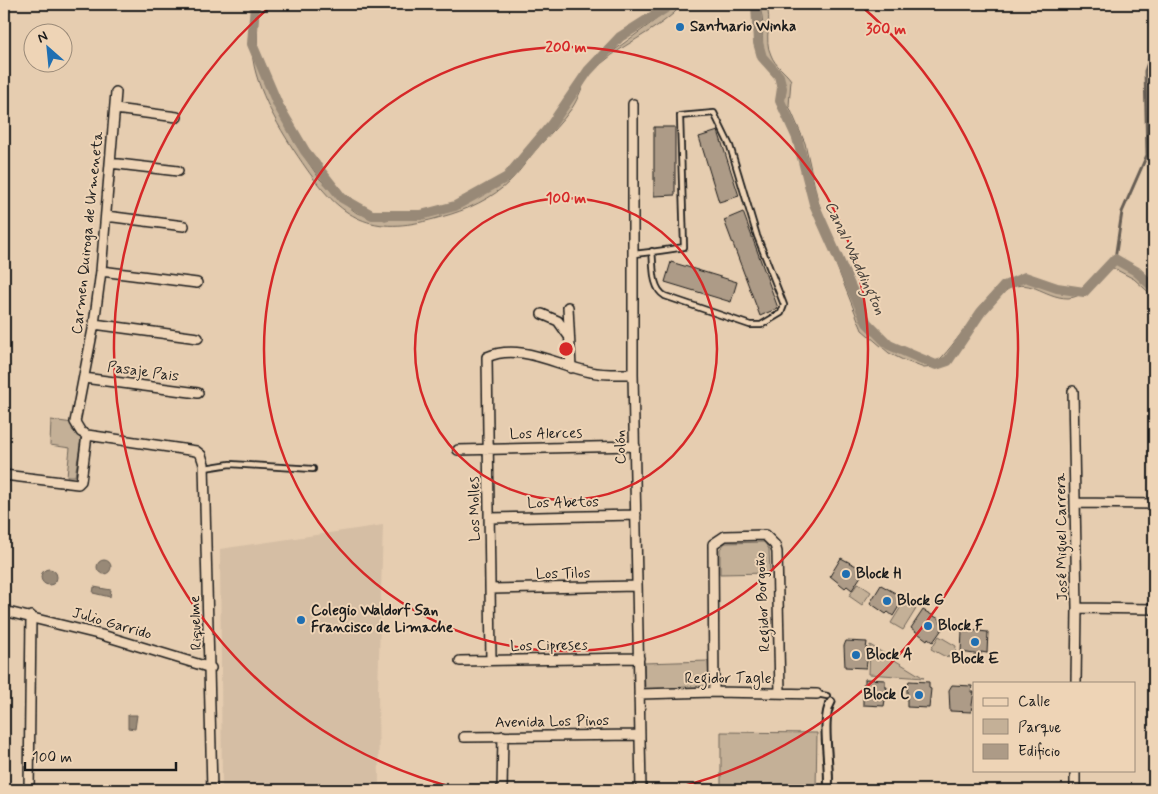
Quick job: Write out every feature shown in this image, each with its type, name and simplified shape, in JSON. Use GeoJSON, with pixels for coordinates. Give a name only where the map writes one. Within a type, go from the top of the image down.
{"type":"FeatureCollection","features":[{"type":"Feature","properties":{"kind":"street","name":"Carmen Quiroga de Urmeneta"},"geometry":{"type":"LineString","coordinates":[[87,435],[81,432],[75,422],[94,324],[101,270],[116,92]]}},
{"type":"Feature","properties":{"kind":"street","name":"Colón"},"geometry":{"type":"LineString","coordinates":[[633,104],[633,374],[641,790]]}},
{"type":"Feature","properties":{"kind":"street"},"geometry":{"type":"LineString","coordinates":[[115,109],[177,117]]}},
{"type":"Feature","properties":{"kind":"street"},"geometry":{"type":"LineString","coordinates":[[110,163],[178,171]]}},
{"type":"Feature","properties":{"kind":"street"},"geometry":{"type":"LineString","coordinates":[[106,216],[184,226]]}},
{"type":"Feature","properties":{"kind":"street"},"geometry":{"type":"LineString","coordinates":[[101,270],[197,283]]}},
{"type":"Feature","properties":{"kind":"street"},"geometry":{"type":"LineString","coordinates":[[568,307],[571,368],[594,373],[633,374]]}},
{"type":"Feature","properties":{"kind":"street"},"geometry":{"type":"LineString","coordinates":[[542,314],[558,321],[569,335]]}},
{"type":"Feature","properties":{"kind":"street"},"geometry":{"type":"LineString","coordinates":[[94,324],[198,338]]}},
{"type":"Feature","properties":{"kind":"street","name":"Los Molles"},"geometry":{"type":"LineString","coordinates":[[491,660],[487,357],[494,353],[519,352],[571,368]]}},
{"type":"Feature","properties":{"kind":"street","name":"Pasaje Pais"},"geometry":{"type":"LineString","coordinates":[[84,378],[198,393]]}},
{"type":"Feature","properties":{"kind":"street","name":"José Miguel Carrera"},"geometry":{"type":"LineString","coordinates":[[1073,391],[1076,503],[1076,682]]}},
{"type":"Feature","properties":{"kind":"street"},"geometry":{"type":"LineString","coordinates":[[4,475],[78,484],[81,481],[87,435]]}},
{"type":"Feature","properties":{"kind":"street","name":"Riquelme"},"geometry":{"type":"LineString","coordinates":[[87,435],[188,449],[201,455],[205,468],[211,668],[212,790]]}},
{"type":"Feature","properties":{"kind":"street","name":"Los Alerces"},"geometry":{"type":"LineString","coordinates":[[458,450],[635,446]]}},
{"type":"Feature","properties":{"kind":"street"},"geometry":{"type":"LineString","coordinates":[[1076,503],[1154,504]]}},
{"type":"Feature","properties":{"kind":"street","name":"Los Abetos"},"geometry":{"type":"LineString","coordinates":[[489,518],[636,515]]}},
{"type":"Feature","properties":{"kind":"street","name":"Regidor Borgoño"},"geometry":{"type":"LineString","coordinates":[[714,692],[713,544],[725,536],[765,535],[775,545],[777,552],[780,693]]}},
{"type":"Feature","properties":{"kind":"street","name":"Los Tilos"},"geometry":{"type":"LineString","coordinates":[[490,589],[637,586]]}},
{"type":"Feature","properties":{"kind":"street"},"geometry":{"type":"LineString","coordinates":[[1077,608],[1154,609]]}},
{"type":"Feature","properties":{"kind":"street","name":"Julio Garrido"},"geometry":{"type":"LineString","coordinates":[[4,611],[31,616],[211,668]]}},
{"type":"Feature","properties":{"kind":"street"},"geometry":{"type":"LineString","coordinates":[[29,790],[31,616]]}},
{"type":"Feature","properties":{"kind":"street","name":"Los Cipreses"},"geometry":{"type":"LineString","coordinates":[[460,661],[639,658]]}},
{"type":"Feature","properties":{"kind":"street","name":"Regidor Tagle"},"geometry":{"type":"LineString","coordinates":[[639,694],[714,692],[817,694]]}},
{"type":"Feature","properties":{"kind":"street"},"geometry":{"type":"LineString","coordinates":[[828,790],[827,709],[829,699]]}},
{"type":"Feature","properties":{"kind":"street","name":"Avenida Los Pinos"},"geometry":{"type":"LineString","coordinates":[[464,737],[640,734]]}},
{"type":"Feature","properties":{"kind":"street"},"geometry":{"type":"LineString","coordinates":[[502,790],[503,736]]}},
{"type":"Feature","properties":{"kind":"street"},"geometry":{"type":"LineString","coordinates":[[1075,772],[1075,790]]}},
{"type":"Feature","properties":{"kind":"lane"},"geometry":{"type":"LineString","coordinates":[[632,254],[652,251],[684,248],[680,116],[714,113],[730,146],[756,236],[784,305],[782,313],[761,325],[750,325],[665,296],[659,291],[656,284],[652,251]]}},
{"type":"Feature","properties":{"kind":"lane"},"geometry":{"type":"LineString","coordinates":[[205,468],[230,464],[313,469]]}},
{"type":"Feature","properties":{"kind":"lane"},"geometry":{"type":"LineString","coordinates":[[817,694],[829,699]]}},
{"type":"Feature","properties":{"kind":"shaded area","name":"Colegio Waldorf San Francisco de Limache"},"geometry":{"type":"Polygon","coordinates":[[[383,525],[378,690],[379,790],[222,790],[220,549],[383,525]]]}},
{"type":"Feature","properties":{"kind":"shaded area"},"geometry":{"type":"Polygon","coordinates":[[[104,560],[109,562],[111,567],[109,572],[104,574],[99,572],[97,567],[99,562],[104,560]]]}},
{"type":"Feature","properties":{"kind":"shaded area"},"geometry":{"type":"Polygon","coordinates":[[[49,569],[55,571],[57,577],[55,583],[49,585],[43,583],[41,577],[43,571],[49,569]]]}},
{"type":"Feature","properties":{"kind":"shaded area"},"geometry":{"type":"Polygon","coordinates":[[[94,587],[111,590],[110,597],[93,593],[94,587]]]}},
{"type":"Feature","properties":{"kind":"shaded area"},"geometry":{"type":"Polygon","coordinates":[[[128,715],[137,715],[135,729],[128,728],[128,715]]]}},
{"type":"Feature","properties":{"kind":"green space"},"geometry":{"type":"Polygon","coordinates":[[[252,4],[258,4],[257,55],[260,69],[268,92],[295,143],[319,178],[342,202],[357,213],[385,220],[436,212],[476,197],[500,183],[556,121],[589,69],[677,4],[683,4],[662,23],[600,64],[587,79],[568,113],[515,176],[496,193],[479,203],[441,217],[418,223],[380,225],[364,221],[334,202],[306,168],[274,117],[261,88],[253,60],[252,4]]]}},
{"type":"Feature","properties":{"kind":"green space"},"geometry":{"type":"Polygon","coordinates":[[[758,4],[766,4],[768,10],[768,43],[771,55],[791,80],[789,106],[805,143],[818,201],[832,241],[864,323],[886,345],[903,355],[925,363],[939,360],[978,312],[1001,288],[1012,282],[1023,280],[1063,293],[1075,292],[1086,285],[1109,264],[1115,262],[1128,269],[1154,291],[1154,297],[1134,279],[1113,268],[1101,275],[1087,290],[1075,297],[1059,297],[1036,288],[1021,285],[1004,292],[941,364],[935,367],[924,368],[889,353],[862,330],[822,229],[798,135],[783,104],[785,85],[770,65],[763,50],[763,23],[758,4]]]}},
{"type":"Feature","properties":{"kind":"green space"},"geometry":{"type":"Polygon","coordinates":[[[51,420],[73,423],[72,430],[81,439],[75,476],[67,476],[70,448],[50,445],[51,420]]]}},
{"type":"Feature","properties":{"kind":"green space"},"geometry":{"type":"Polygon","coordinates":[[[764,542],[769,549],[770,573],[720,574],[720,549],[725,543],[764,542]]]}},
{"type":"Feature","properties":{"kind":"green space"},"geometry":{"type":"Polygon","coordinates":[[[858,583],[871,592],[862,605],[849,596],[858,583]]]}},
{"type":"Feature","properties":{"kind":"green space"},"geometry":{"type":"Polygon","coordinates":[[[904,602],[916,609],[903,630],[891,623],[904,602]]]}},
{"type":"Feature","properties":{"kind":"green space"},"geometry":{"type":"Polygon","coordinates":[[[939,636],[956,646],[954,658],[944,656],[931,649],[939,636]]]}},
{"type":"Feature","properties":{"kind":"green space"},"geometry":{"type":"Polygon","coordinates":[[[870,645],[924,678],[869,674],[870,645]]]}},
{"type":"Feature","properties":{"kind":"green space"},"geometry":{"type":"Polygon","coordinates":[[[708,661],[709,680],[704,687],[647,690],[645,688],[644,663],[708,661]]]}},
{"type":"Feature","properties":{"kind":"green space"},"geometry":{"type":"Polygon","coordinates":[[[721,732],[817,733],[816,790],[721,790],[721,732]]]}},
{"type":"Feature","properties":{"kind":"building"},"geometry":{"type":"Polygon","coordinates":[[[654,127],[675,127],[675,195],[654,196],[654,127]]]}},
{"type":"Feature","properties":{"kind":"building"},"geometry":{"type":"Polygon","coordinates":[[[718,131],[739,196],[719,202],[699,137],[718,131]]]}},
{"type":"Feature","properties":{"kind":"building"},"geometry":{"type":"Polygon","coordinates":[[[743,212],[778,308],[760,316],[724,220],[743,212]]]}},
{"type":"Feature","properties":{"kind":"building"},"geometry":{"type":"Polygon","coordinates":[[[671,262],[737,282],[731,302],[665,282],[671,262]]]}},
{"type":"Feature","properties":{"kind":"building","name":"Block H"},"geometry":{"type":"Polygon","coordinates":[[[841,558],[860,568],[859,570],[863,573],[852,590],[847,586],[845,588],[830,576],[841,558]]]}},
{"type":"Feature","properties":{"kind":"building","name":"Block G"},"geometry":{"type":"Polygon","coordinates":[[[881,585],[904,598],[893,616],[888,612],[886,614],[870,603],[881,585]]]}},
{"type":"Feature","properties":{"kind":"building","name":"Block F"},"geometry":{"type":"Polygon","coordinates":[[[923,610],[941,620],[940,622],[945,625],[933,642],[928,638],[927,640],[911,628],[923,610]]]}},
{"type":"Feature","properties":{"kind":"building","name":"Block E"},"geometry":{"type":"Polygon","coordinates":[[[962,631],[988,632],[987,653],[981,652],[981,655],[961,652],[962,631]]]}},
{"type":"Feature","properties":{"kind":"building","name":"Block A"},"geometry":{"type":"Polygon","coordinates":[[[846,641],[867,642],[866,649],[869,649],[866,668],[845,667],[844,646],[846,641]]]}},
{"type":"Feature","properties":{"kind":"building"},"geometry":{"type":"Polygon","coordinates":[[[865,679],[885,680],[885,687],[887,687],[884,706],[863,705],[863,684],[865,684],[865,679]]]}},
{"type":"Feature","properties":{"kind":"building","name":"Block C"},"geometry":{"type":"Polygon","coordinates":[[[909,681],[929,682],[929,688],[931,689],[929,708],[907,707],[907,686],[909,681]]]}},
{"type":"Feature","properties":{"kind":"building"},"geometry":{"type":"Polygon","coordinates":[[[952,685],[972,686],[971,712],[950,711],[949,690],[952,685]]]}},
{"type":"Feature","properties":{"kind":"waterway","name":"Canal Waddington"},"geometry":{"type":"LineString","coordinates":[[255,4],[252,44],[278,105],[305,151],[342,198],[372,215],[421,215],[455,206],[507,177],[551,125],[588,71],[620,37],[672,4]]}},
{"type":"Feature","properties":{"kind":"waterway","name":"Canal Waddington"},"geometry":{"type":"LineString","coordinates":[[756,4],[758,43],[762,57],[779,76],[782,88],[780,101],[797,138],[814,204],[867,323],[889,345],[936,365],[948,361],[981,312],[1004,286],[1025,277],[1057,288],[1084,292],[1115,259],[1136,271],[1154,288]]}},
{"type":"Feature","properties":{"kind":"waterway"},"geometry":{"type":"LineString","coordinates":[[1115,259],[1122,212],[1147,155],[1145,71],[1154,46]]}},
{"type":"Feature","properties":{"kind":"place","name":"Santuario Winka"},"geometry":{"type":"Point","coordinates":[680,27]}},
{"type":"Feature","properties":{"kind":"place","name":"Block H"},"geometry":{"type":"Point","coordinates":[846,574]}},
{"type":"Feature","properties":{"kind":"place","name":"Block G"},"geometry":{"type":"Point","coordinates":[887,601]}},
{"type":"Feature","properties":{"kind":"place","name":"Colegio Waldorf San Francisco de Limache"},"geometry":{"type":"Point","coordinates":[301,620]}},
{"type":"Feature","properties":{"kind":"place","name":"Block F"},"geometry":{"type":"Point","coordinates":[928,626]}},
{"type":"Feature","properties":{"kind":"place","name":"Block E"},"geometry":{"type":"Point","coordinates":[975,642]}},
{"type":"Feature","properties":{"kind":"place","name":"Block A"},"geometry":{"type":"Point","coordinates":[856,655]}},
{"type":"Feature","properties":{"kind":"place","name":"Block C"},"geometry":{"type":"Point","coordinates":[919,695]}}]}
